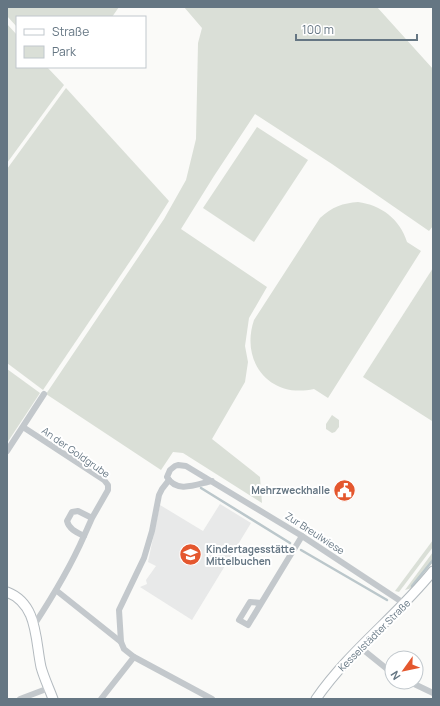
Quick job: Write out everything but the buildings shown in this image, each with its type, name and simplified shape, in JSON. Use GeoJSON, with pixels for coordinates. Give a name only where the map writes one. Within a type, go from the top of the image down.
{"type":"FeatureCollection","features":[{"type":"Feature","properties":{"kind":"main road","name":"Kesselstädter Straße"},"geometry":{"type":"LineString","coordinates":[[316,699],[328,682],[405,604],[433,571]]}},
{"type":"Feature","properties":{"kind":"main road"},"geometry":{"type":"LineString","coordinates":[[7,592],[18,597],[29,610],[34,625],[41,666],[53,699]]}},
{"type":"Feature","properties":{"kind":"street"},"geometry":{"type":"LineString","coordinates":[[7,451],[44,394]]}},
{"type":"Feature","properties":{"kind":"street","name":"An der Goldgrube"},"geometry":{"type":"LineString","coordinates":[[23,427],[104,480],[108,485],[108,490],[92,518],[57,591],[34,625]]}},
{"type":"Feature","properties":{"kind":"street","name":"Zur Breulwiese"},"geometry":{"type":"LineString","coordinates":[[169,480],[167,477],[170,470],[178,465],[186,466],[302,536],[405,604]]}},
{"type":"Feature","properties":{"kind":"street"},"geometry":{"type":"LineString","coordinates":[[212,481],[182,487],[175,485],[169,480],[162,489],[159,495],[152,532],[144,558],[119,610],[121,642],[124,648],[134,657],[212,699]]}},
{"type":"Feature","properties":{"kind":"street"},"geometry":{"type":"LineString","coordinates":[[84,536],[68,526],[66,521],[72,512],[78,511],[92,518]]}},
{"type":"Feature","properties":{"kind":"street"},"geometry":{"type":"LineString","coordinates":[[261,603],[302,536]]}},
{"type":"Feature","properties":{"kind":"street"},"geometry":{"type":"LineString","coordinates":[[57,591],[121,642]]}},
{"type":"Feature","properties":{"kind":"street"},"geometry":{"type":"LineString","coordinates":[[361,648],[384,667]]}},
{"type":"Feature","properties":{"kind":"street"},"geometry":{"type":"LineString","coordinates":[[101,699],[134,657]]}},
{"type":"Feature","properties":{"kind":"street"},"geometry":{"type":"LineString","coordinates":[[20,699],[49,688]]}},
{"type":"Feature","properties":{"kind":"shaded area","name":"Kindertagesstätte Mittelbuchen"},"geometry":{"type":"Polygon","coordinates":[[[220,504],[251,523],[192,620],[140,587],[147,584],[146,580],[156,566],[148,562],[160,505],[203,531],[220,504]]]}},
{"type":"Feature","properties":{"kind":"green space"},"geometry":{"type":"Polygon","coordinates":[[[7,7],[119,7],[113,16],[16,16],[16,26],[7,16],[7,7]]]}},
{"type":"Feature","properties":{"kind":"green space"},"geometry":{"type":"Polygon","coordinates":[[[184,7],[377,7],[433,69],[433,226],[429,231],[332,164],[255,114],[181,229],[267,287],[249,318],[245,346],[248,362],[245,382],[212,439],[260,477],[262,503],[183,453],[173,452],[161,470],[46,394],[164,219],[186,180],[196,139],[198,43],[202,28],[184,7]]]}},
{"type":"Feature","properties":{"kind":"green space"},"geometry":{"type":"Polygon","coordinates":[[[7,24],[16,34],[16,68],[48,68],[64,85],[7,163],[7,24]]]}},
{"type":"Feature","properties":{"kind":"green space"},"geometry":{"type":"Polygon","coordinates":[[[66,88],[169,201],[43,390],[7,363],[7,169],[66,88]]]}},
{"type":"Feature","properties":{"kind":"green space"},"geometry":{"type":"Polygon","coordinates":[[[257,127],[308,160],[254,242],[203,208],[257,127]]]}},
{"type":"Feature","properties":{"kind":"green space"},"geometry":{"type":"Polygon","coordinates":[[[358,202],[374,206],[388,214],[400,226],[407,242],[421,251],[328,398],[314,389],[298,391],[284,388],[272,382],[262,374],[255,362],[251,349],[251,335],[254,320],[320,218],[338,206],[358,202]]]}},
{"type":"Feature","properties":{"kind":"green space"},"geometry":{"type":"Polygon","coordinates":[[[433,268],[433,420],[432,421],[363,377],[433,268]]]}},
{"type":"Feature","properties":{"kind":"green space"},"geometry":{"type":"Polygon","coordinates":[[[7,369],[40,393],[7,443],[7,369]]]}},
{"type":"Feature","properties":{"kind":"green space"},"geometry":{"type":"Polygon","coordinates":[[[332,415],[339,420],[339,427],[332,433],[326,429],[326,424],[332,415]]]}},
{"type":"Feature","properties":{"kind":"green space"},"geometry":{"type":"Polygon","coordinates":[[[433,540],[433,547],[399,592],[395,591],[433,540]]]}},
{"type":"Feature","properties":{"kind":"green space"},"geometry":{"type":"Polygon","coordinates":[[[433,552],[433,562],[412,588],[405,590],[433,552]]]}},
{"type":"Feature","properties":{"kind":"waterway"},"geometry":{"type":"LineString","coordinates":[[201,488],[290,543]]}},
{"type":"Feature","properties":{"kind":"waterway"},"geometry":{"type":"LineString","coordinates":[[301,550],[387,600]]}},
{"type":"Feature","properties":{"kind":"waterway"},"geometry":{"type":"LineString","coordinates":[[412,586],[433,560]]}},
{"type":"Feature","properties":{"kind":"place","name":"Mehrzweckhalle"},"geometry":{"type":"Point","coordinates":[345,490]}},
{"type":"Feature","properties":{"kind":"place","name":"Kindertagesstätte Mittelbuchen"},"geometry":{"type":"Point","coordinates":[190,555]}}]}
